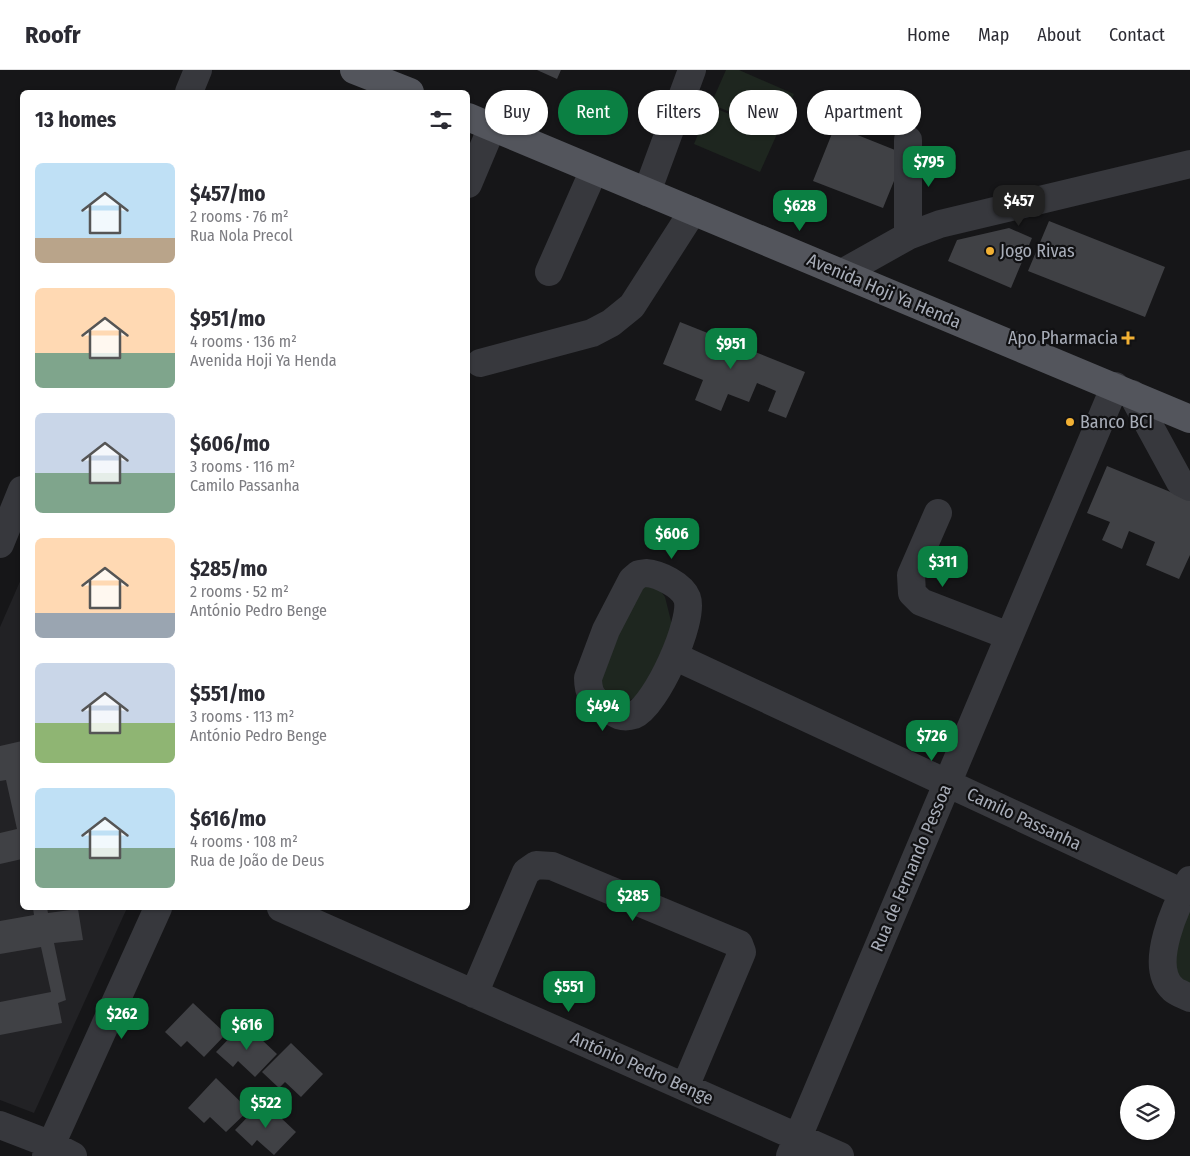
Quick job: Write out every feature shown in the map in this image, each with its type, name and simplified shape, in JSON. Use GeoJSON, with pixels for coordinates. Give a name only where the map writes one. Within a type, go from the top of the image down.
{"type":"FeatureCollection","features":[{"type":"Feature","properties":{"kind":"main road"},"geometry":{"type":"LineString","coordinates":[[354,70],[404,84]]}},
{"type":"Feature","properties":{"kind":"main road","name":"Avenida Hoji Ya Henda"},"geometry":{"type":"LineString","coordinates":[[470,118],[485,124]]}},
{"type":"Feature","properties":{"kind":"main road","name":"Avenida Hoji Ya Henda"},"geometry":{"type":"LineString","coordinates":[[511,135],[1124,390],[1190,420]]}},
{"type":"Feature","properties":{"kind":"street"},"geometry":{"type":"LineString","coordinates":[[190,90],[198,70]]}},
{"type":"Feature","properties":{"kind":"street"},"geometry":{"type":"LineString","coordinates":[[648,192],[692,70]]}},
{"type":"Feature","properties":{"kind":"street"},"geometry":{"type":"LineString","coordinates":[[470,179],[489,135]]}},
{"type":"Feature","properties":{"kind":"street"},"geometry":{"type":"LineString","coordinates":[[908,140],[908,236]]}},
{"type":"Feature","properties":{"kind":"street"},"geometry":{"type":"LineString","coordinates":[[842,273],[908,236],[940,224],[1190,164]]}},
{"type":"Feature","properties":{"kind":"street"},"geometry":{"type":"LineString","coordinates":[[549,272],[594,170]]}},
{"type":"Feature","properties":{"kind":"street"},"geometry":{"type":"LineString","coordinates":[[480,363],[592,333],[611,323],[632,306],[693,210]]}},
{"type":"Feature","properties":{"kind":"street"},"geometry":{"type":"LineString","coordinates":[[1124,390],[1180,482],[1190,487]]}},
{"type":"Feature","properties":{"kind":"street","name":"Rua de Fernando Pessoa"},"geometry":{"type":"LineString","coordinates":[[794,1147],[1009,636],[1124,390]]}},
{"type":"Feature","properties":{"kind":"street"},"geometry":{"type":"LineString","coordinates":[[0,544],[20,495]]}},
{"type":"Feature","properties":{"kind":"street"},"geometry":{"type":"LineString","coordinates":[[938,513],[910,576],[912,593],[921,602],[1009,636]]}},
{"type":"Feature","properties":{"kind":"street"},"geometry":{"type":"LineString","coordinates":[[652,573],[681,588],[686,596],[689,604],[688,614],[674,656],[656,694],[645,708],[636,714],[627,717],[617,716],[594,701],[590,694],[588,678],[606,630],[632,580],[639,574],[652,573]]}},
{"type":"Feature","properties":{"kind":"street","name":"Camilo Passanha"},"geometry":{"type":"LineString","coordinates":[[674,656],[947,782],[1187,886]]}},
{"type":"Feature","properties":{"kind":"street"},"geometry":{"type":"LineString","coordinates":[[474,994],[526,872],[536,865],[552,866],[740,944],[740,956],[685,1087]]}},
{"type":"Feature","properties":{"kind":"street"},"geometry":{"type":"LineString","coordinates":[[1187,886],[1170,925],[1162,959],[1167,982],[1173,990],[1190,998]]}},
{"type":"Feature","properties":{"kind":"street"},"geometry":{"type":"LineString","coordinates":[[0,1125],[57,1152],[157,910]]}},
{"type":"Feature","properties":{"kind":"street","name":"António Pedro Benge"},"geometry":{"type":"LineString","coordinates":[[285,910],[685,1087],[794,1147],[840,1156]]}},
{"type":"Feature","properties":{"kind":"shaded area"},"geometry":{"type":"Polygon","coordinates":[[[726,70],[739,70],[785,90],[729,90],[729,112],[719,107],[719,90],[717,90],[726,70]]]}},
{"type":"Feature","properties":{"kind":"shaded area"},"geometry":{"type":"Polygon","coordinates":[[[719,110],[729,114],[729,135],[777,135],[760,172],[694,144],[698,135],[719,135],[719,110]]]}},
{"type":"Feature","properties":{"kind":"shaded area"},"geometry":{"type":"Polygon","coordinates":[[[20,582],[20,910],[126,910],[34,1113],[0,1100],[0,627],[20,582]]]}},
{"type":"Feature","properties":{"kind":"shaded area"},"geometry":{"type":"Polygon","coordinates":[[[642,584],[658,587],[665,597],[673,629],[646,693],[619,705],[603,696],[596,679],[642,584]]]}},
{"type":"Feature","properties":{"kind":"shaded area"},"geometry":{"type":"Polygon","coordinates":[[[1190,889],[1190,987],[1175,981],[1172,921],[1190,889]]]}},
{"type":"Feature","properties":{"kind":"building"},"geometry":{"type":"Polygon","coordinates":[[[537,70],[561,70],[557,79],[537,70]]]}},
{"type":"Feature","properties":{"kind":"building"},"geometry":{"type":"Polygon","coordinates":[[[831,135],[858,135],[905,154],[883,208],[813,181],[831,135]]]}},
{"type":"Feature","properties":{"kind":"building"},"geometry":{"type":"Polygon","coordinates":[[[1049,221],[1165,267],[1145,317],[1028,271],[1049,221]]]}},
{"type":"Feature","properties":{"kind":"building","name":"Jogo Rivas"},"geometry":{"type":"Polygon","coordinates":[[[1009,228],[1032,238],[1011,288],[948,261],[957,240],[1009,228]]]}},
{"type":"Feature","properties":{"kind":"building"},"geometry":{"type":"Polygon","coordinates":[[[680,322],[805,372],[786,418],[768,411],[776,391],[757,383],[749,402],[728,394],[721,411],[695,400],[703,380],[663,364],[680,322]]]}},
{"type":"Feature","properties":{"kind":"building"},"geometry":{"type":"Polygon","coordinates":[[[1107,466],[1190,500],[1190,555],[1179,579],[1146,565],[1155,542],[1129,531],[1122,549],[1102,540],[1110,522],[1087,513],[1107,466]]]}},
{"type":"Feature","properties":{"kind":"building"},"geometry":{"type":"Polygon","coordinates":[[[20,741],[20,859],[0,864],[0,833],[17,829],[6,780],[0,781],[0,746],[20,741]]]}},
{"type":"Feature","properties":{"kind":"building"},"geometry":{"type":"Polygon","coordinates":[[[33,910],[47,910],[48,913],[78,910],[83,940],[54,943],[66,1000],[58,1003],[62,1023],[0,1035],[0,1002],[51,992],[41,947],[0,954],[0,921],[34,915],[33,910]]]}},
{"type":"Feature","properties":{"kind":"building"},"geometry":{"type":"Polygon","coordinates":[[[193,1003],[226,1034],[204,1057],[187,1041],[181,1047],[165,1032],[193,1003]]]}},
{"type":"Feature","properties":{"kind":"building"},"geometry":{"type":"Polygon","coordinates":[[[244,1023],[277,1054],[255,1077],[238,1061],[233,1067],[216,1052],[244,1023]]]}},
{"type":"Feature","properties":{"kind":"building"},"geometry":{"type":"Polygon","coordinates":[[[291,1043],[323,1074],[301,1097],[285,1082],[279,1088],[262,1072],[291,1043]]]}},
{"type":"Feature","properties":{"kind":"building"},"geometry":{"type":"Polygon","coordinates":[[[216,1078],[249,1110],[226,1132],[210,1117],[204,1123],[188,1108],[216,1078]]]}},
{"type":"Feature","properties":{"kind":"building"},"geometry":{"type":"Polygon","coordinates":[[[263,1101],[296,1132],[274,1155],[257,1140],[252,1146],[235,1130],[263,1101]]]}},
{"type":"Feature","properties":{"kind":"place","name":"Jogo Rivas"},"geometry":{"type":"Point","coordinates":[990,251]}},
{"type":"Feature","properties":{"kind":"place","name":"Apo Pharmacia"},"geometry":{"type":"Point","coordinates":[1128,338]}},
{"type":"Feature","properties":{"kind":"place","name":"Banco BCI"},"geometry":{"type":"Point","coordinates":[1070,422]}}]}
